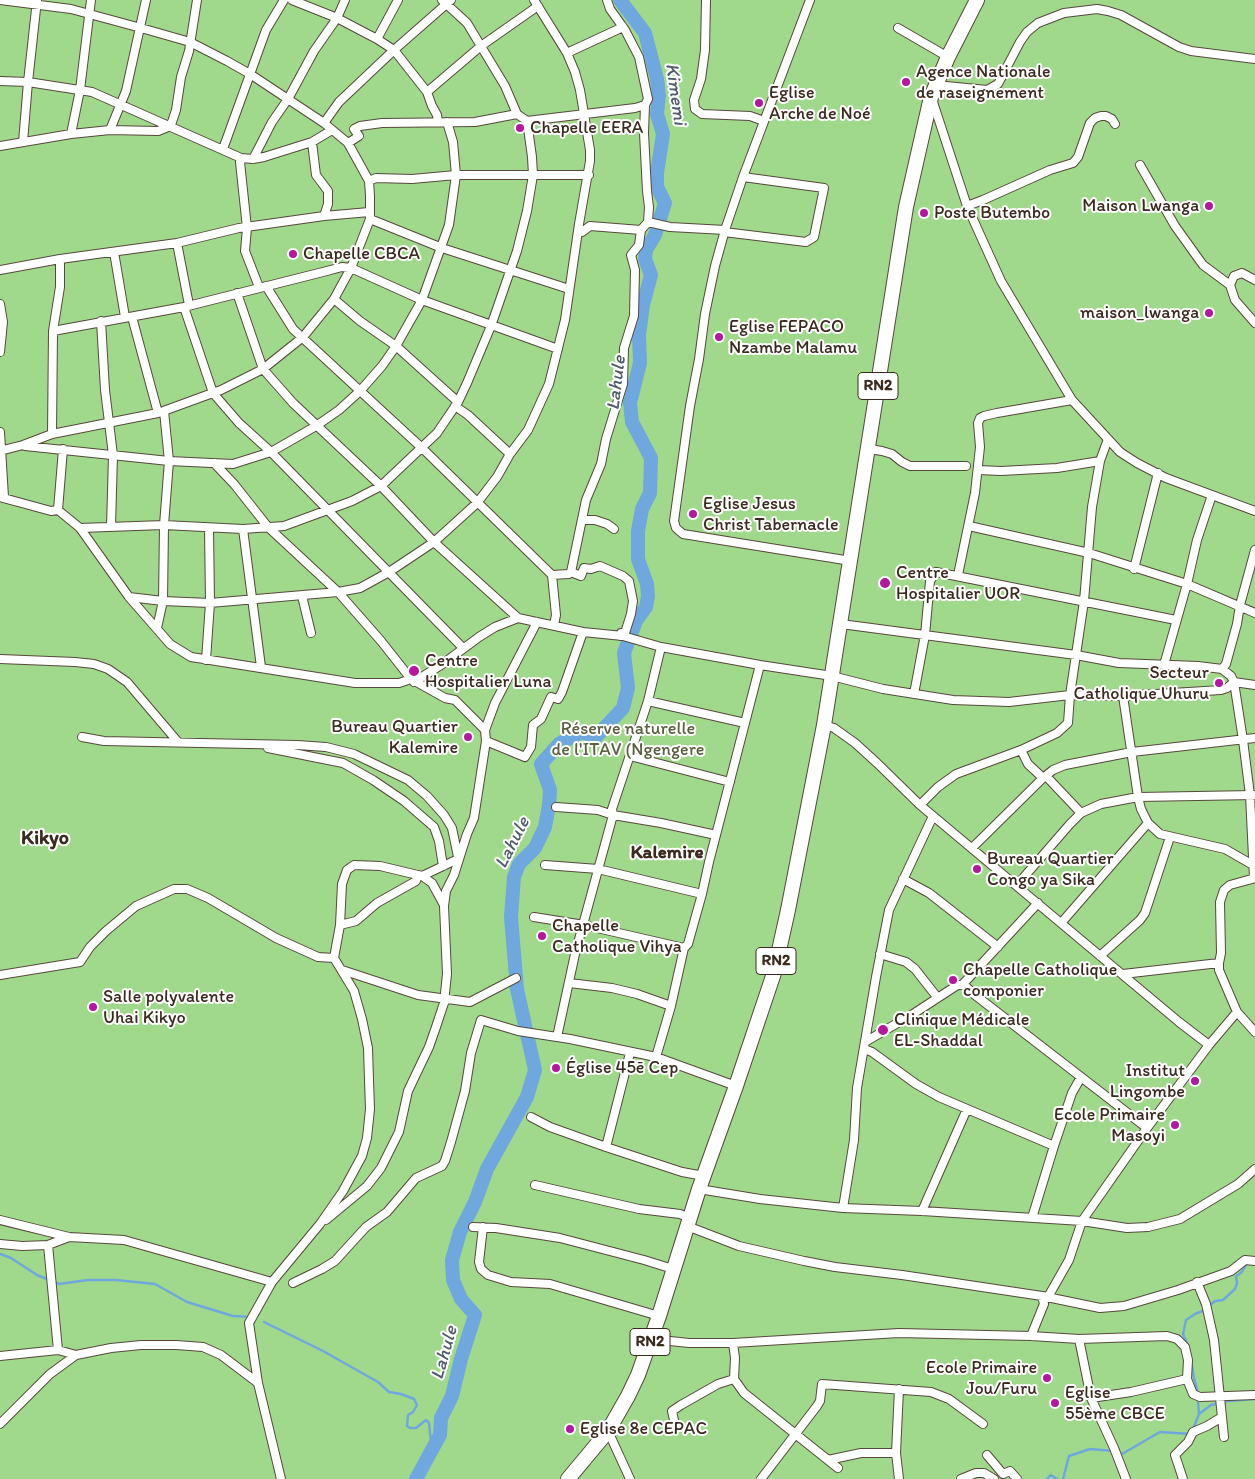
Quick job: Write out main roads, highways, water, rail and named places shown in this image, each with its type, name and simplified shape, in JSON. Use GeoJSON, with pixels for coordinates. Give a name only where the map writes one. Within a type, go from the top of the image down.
{"type":"FeatureCollection","features":[{"type":"Feature","properties":{"kind":"highway","name":"RN2"},"geometry":{"type":"LineString","coordinates":[[568,1479],[608,1430],[628,1396],[659,1316],[701,1182],[774,973],[824,725],[906,207],[934,91],[948,57],[977,0]]}},
{"type":"Feature","properties":{"kind":"waterway","name":"Lahule"},"geometry":{"type":"LineString","coordinates":[[416,1479],[440,1435],[441,1418],[452,1396],[475,1315],[461,1299],[453,1280],[452,1260],[460,1232],[475,1202],[487,1169],[527,1097],[535,1070],[517,989],[511,917],[514,877],[519,864],[535,848],[545,827],[550,790],[541,764],[560,743],[582,732],[596,737],[623,708],[628,688],[624,653],[636,621],[646,607],[648,596],[647,584],[638,559],[638,531],[642,509],[650,493],[651,458],[632,422],[630,403],[640,363],[639,335],[643,305],[651,275],[645,259],[646,250],[655,235],[665,203],[657,187],[657,173],[663,134],[657,114],[659,96],[657,79],[645,33],[620,0]]}},
{"type":"Feature","properties":{"kind":"waterway"},"geometry":{"type":"LineString","coordinates":[[0,1254],[11,1258],[37,1275],[49,1280]]}},
{"type":"Feature","properties":{"kind":"waterway"},"geometry":{"type":"LineString","coordinates":[[1209,1306],[1215,1301],[1223,1300],[1235,1289],[1237,1283],[1236,1276],[1241,1273],[1248,1262]]}},
{"type":"Feature","properties":{"kind":"waterway"},"geometry":{"type":"LineString","coordinates":[[54,1282],[59,1284],[88,1280],[116,1280],[155,1284],[187,1302],[233,1316],[251,1317]]}},
{"type":"Feature","properties":{"kind":"waterway"},"geometry":{"type":"LineString","coordinates":[[1199,1414],[1197,1389],[1189,1348],[1183,1334],[1186,1320],[1205,1310]]}},
{"type":"Feature","properties":{"kind":"waterway"},"geometry":{"type":"LineString","coordinates":[[264,1322],[323,1351],[378,1382],[389,1392],[414,1399],[417,1405],[413,1412],[408,1415],[407,1426],[416,1428],[426,1420],[429,1423],[431,1442],[434,1445]]}},
{"type":"Feature","properties":{"kind":"waterway"},"geometry":{"type":"LineString","coordinates":[[1193,1429],[1199,1414],[1211,1405],[1228,1401],[1255,1399]]}},
{"type":"Feature","properties":{"kind":"waterway"},"geometry":{"type":"LineString","coordinates":[[1118,1453],[1122,1454],[1160,1432],[1191,1434]]}},
{"type":"Feature","properties":{"kind":"waterway"},"geometry":{"type":"LineString","coordinates":[[1063,1479],[1069,1456],[1090,1449],[1113,1451]]}},
{"type":"Feature","properties":{"kind":"waterway"},"geometry":{"type":"LineString","coordinates":[[1047,1479],[1051,1475],[1057,1479]]}},
{"type":"Feature","properties":{"kind":"place","name":"Agence Nationale de raseignement"},"geometry":{"type":"Point","coordinates":[906,82]}},
{"type":"Feature","properties":{"kind":"place","name":"Eglise Arche de Noé"},"geometry":{"type":"Point","coordinates":[759,103]}},
{"type":"Feature","properties":{"kind":"place","name":"Chapelle EERA"},"geometry":{"type":"Point","coordinates":[520,128]}},
{"type":"Feature","properties":{"kind":"place","name":"Maison Lwanga"},"geometry":{"type":"Point","coordinates":[1209,206]}},
{"type":"Feature","properties":{"kind":"place","name":"Poste Butembo"},"geometry":{"type":"Point","coordinates":[924,213]}},
{"type":"Feature","properties":{"kind":"place","name":"Chapelle CBCA"},"geometry":{"type":"Point","coordinates":[293,254]}},
{"type":"Feature","properties":{"kind":"place","name":"maison_lwanga"},"geometry":{"type":"Point","coordinates":[1209,313]}},
{"type":"Feature","properties":{"kind":"place","name":"Eglise FEPACO Nzambe Malamu"},"geometry":{"type":"Point","coordinates":[719,337]}},
{"type":"Feature","properties":{"kind":"place","name":"Eglise Jesus Christ Tabernacle"},"geometry":{"type":"Point","coordinates":[693,514]}},
{"type":"Feature","properties":{"kind":"place","name":"Centre Hospitalier UOR"},"geometry":{"type":"Point","coordinates":[885,583]}},
{"type":"Feature","properties":{"kind":"place","name":"Centre Hospitalier Luna"},"geometry":{"type":"Point","coordinates":[414,671]}},
{"type":"Feature","properties":{"kind":"place","name":"Secteur Catholique Uhuru"},"geometry":{"type":"Point","coordinates":[1219,683]}},
{"type":"Feature","properties":{"kind":"place","name":"Bureau Quartier Kalemire"},"geometry":{"type":"Point","coordinates":[468,737]}},
{"type":"Feature","properties":{"kind":"place","name":"Bureau Quartier Congo ya Sika"},"geometry":{"type":"Point","coordinates":[977,869]}},
{"type":"Feature","properties":{"kind":"place","name":"Chapelle Catholique Vihya"},"geometry":{"type":"Point","coordinates":[542,936]}},
{"type":"Feature","properties":{"kind":"place","name":"Chapelle Catholique componier"},"geometry":{"type":"Point","coordinates":[953,980]}},
{"type":"Feature","properties":{"kind":"place","name":"Salle polyvalente Uhai Kikyo"},"geometry":{"type":"Point","coordinates":[93,1007]}},
{"type":"Feature","properties":{"kind":"place","name":"Clinique Médicale EL-Shaddal"},"geometry":{"type":"Point","coordinates":[883,1030]}},
{"type":"Feature","properties":{"kind":"place","name":"Église 45ē Cep"},"geometry":{"type":"Point","coordinates":[556,1068]}},
{"type":"Feature","properties":{"kind":"place","name":"Institut Lingombe"},"geometry":{"type":"Point","coordinates":[1195,1081]}},
{"type":"Feature","properties":{"kind":"place","name":"Ecole Primaire Masoyi"},"geometry":{"type":"Point","coordinates":[1175,1125]}},
{"type":"Feature","properties":{"kind":"place","name":"Ecole Primaire Jou/Furu"},"geometry":{"type":"Point","coordinates":[1047,1378]}},
{"type":"Feature","properties":{"kind":"place","name":"Eglise 55ème CBCE"},"geometry":{"type":"Point","coordinates":[1055,1403]}},
{"type":"Feature","properties":{"kind":"place","name":"Eglise 8e CEPAC"},"geometry":{"type":"Point","coordinates":[570,1429]}},
{"type":"Feature","properties":{"kind":"district","name":"Kikyo"},"geometry":{"type":"Point","coordinates":[45,839]}},
{"type":"Feature","properties":{"kind":"district","name":"Kalemire"},"geometry":{"type":"Point","coordinates":[667,853]}},
{"type":"Feature","properties":{"kind":"water label","name":"Kimemi"},"geometry":{"type":"Point","coordinates":[675,94]}},
{"type":"Feature","properties":{"kind":"park label","name":"Réserve naturelle de l'ITAV (Ngengere"},"geometry":{"type":"Point","coordinates":[628,740]}}]}
